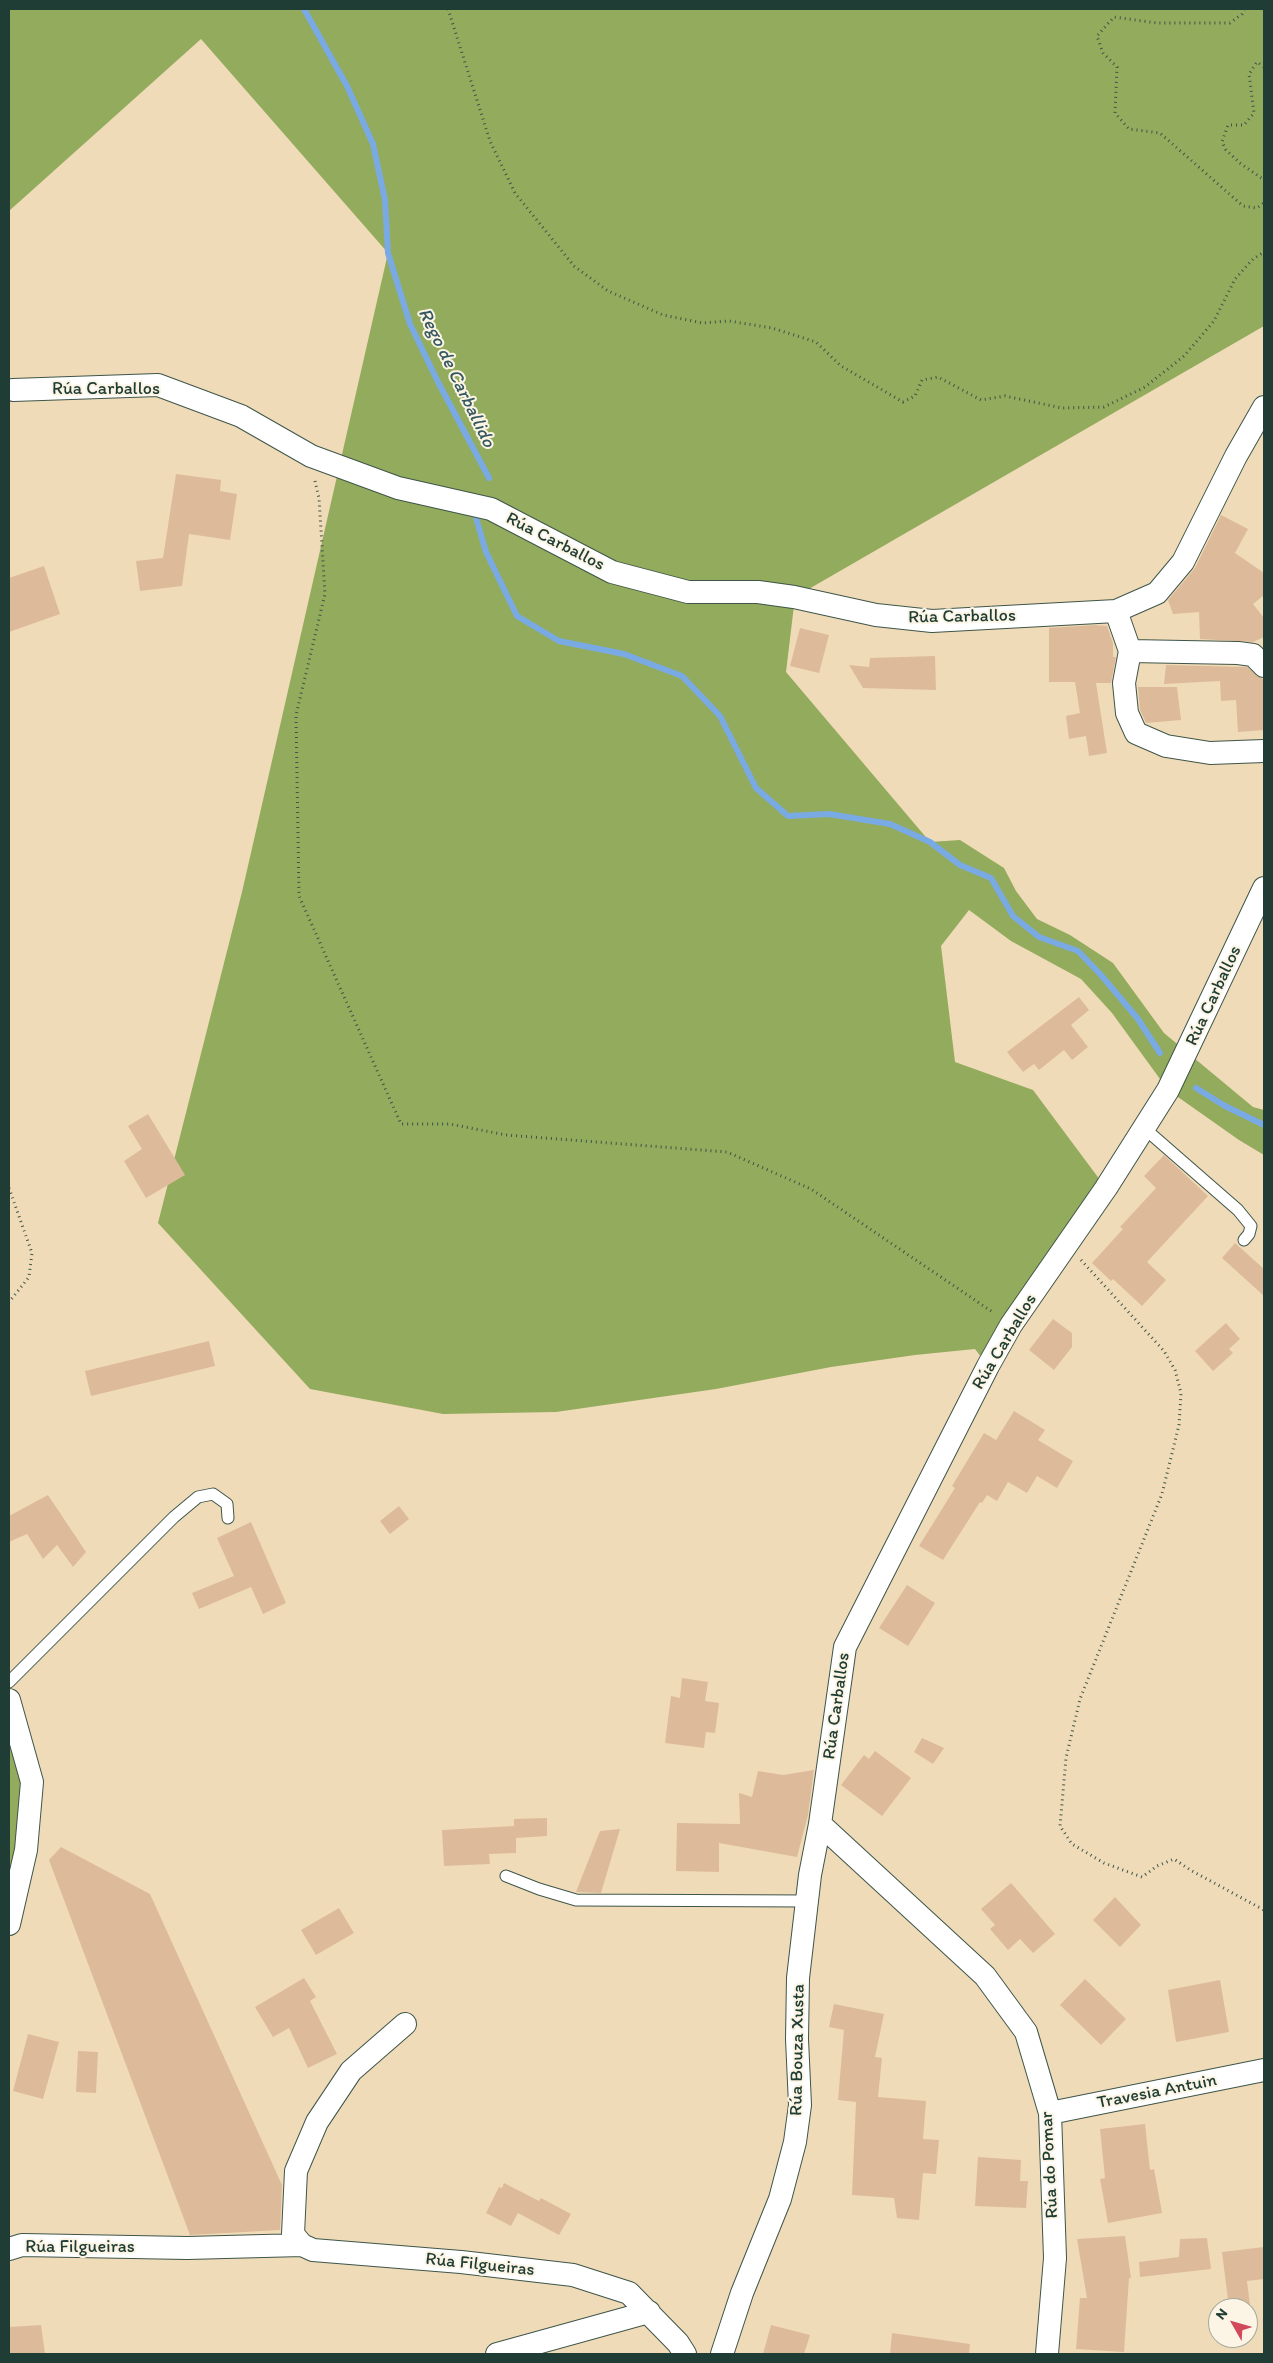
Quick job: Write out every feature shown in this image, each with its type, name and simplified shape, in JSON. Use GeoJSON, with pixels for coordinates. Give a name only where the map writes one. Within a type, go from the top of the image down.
{"type":"FeatureCollection","features":[{"type":"Feature","properties":{"kind":"street","name":"Rúa Carballos"},"geometry":{"type":"LineString","coordinates":[[13,390],[158,385],[241,416],[310,456],[398,488],[491,509],[612,572],[688,592],[758,592],[794,597],[876,615],[932,621],[1116,610],[1157,593],[1183,562],[1236,456],[1264,407]]}},
{"type":"Feature","properties":{"kind":"street"},"geometry":{"type":"LineString","coordinates":[[1116,610],[1130,651],[1124,682],[1127,712],[1136,733],[1166,746],[1210,753],[1264,751]]}},
{"type":"Feature","properties":{"kind":"street"},"geometry":{"type":"LineString","coordinates":[[1130,651],[1238,653],[1253,655],[1264,666]]}},
{"type":"Feature","properties":{"kind":"street","name":"Rúa Carballos"},"geometry":{"type":"LineString","coordinates":[[820,1824],[845,1647],[988,1366],[1012,1325],[1168,1090],[1188,1052],[1264,888]]}},
{"type":"Feature","properties":{"kind":"street"},"geometry":{"type":"LineString","coordinates":[[9,1700],[32,1782],[26,1850],[9,1924]]}},
{"type":"Feature","properties":{"kind":"street","name":"Rúa Bouza Xusta"},"geometry":{"type":"LineString","coordinates":[[722,2354],[742,2293],[780,2199],[795,2142],[800,2105],[797,2039],[798,1978],[807,1901],[820,1824]]}},
{"type":"Feature","properties":{"kind":"street","name":"Rúa do Pomar"},"geometry":{"type":"LineString","coordinates":[[820,1824],[985,1976],[1026,2032],[1050,2113],[1055,2258],[1047,2354]]}},
{"type":"Feature","properties":{"kind":"street"},"geometry":{"type":"LineString","coordinates":[[302,2245],[293,2234],[296,2171],[317,2122],[351,2071],[405,2024]]}},
{"type":"Feature","properties":{"kind":"street","name":"Travesia Antuin"},"geometry":{"type":"LineString","coordinates":[[1050,2113],[1264,2070]]}},
{"type":"Feature","properties":{"kind":"street","name":"Rúa Filgueiras"},"geometry":{"type":"LineString","coordinates":[[9,2249],[22,2245],[187,2248],[302,2245],[313,2250],[461,2262],[572,2275],[629,2292],[678,2343],[685,2354]]}},
{"type":"Feature","properties":{"kind":"street"},"geometry":{"type":"LineString","coordinates":[[497,2354],[649,2312]]}},
{"type":"Feature","properties":{"kind":"lane"},"geometry":{"type":"LineString","coordinates":[[1144,1128],[1238,1210],[1251,1226],[1249,1234],[1244,1240]]}},
{"type":"Feature","properties":{"kind":"lane"},"geometry":{"type":"LineString","coordinates":[[9,1682],[174,1517],[198,1497],[213,1494],[228,1504],[228,1518]]}},
{"type":"Feature","properties":{"kind":"lane"},"geometry":{"type":"LineString","coordinates":[[506,1876],[539,1889],[576,1900],[807,1901]]}},
{"type":"Feature","properties":{"kind":"path"},"geometry":{"type":"LineString","coordinates":[[448,9],[490,141],[514,193],[574,266],[608,291],[664,315],[702,323],[729,322],[772,328],[816,342],[841,366],[903,402],[915,396],[922,380],[938,377],[981,400],[1005,396],[1062,408],[1104,407],[1145,387],[1184,356],[1214,321],[1234,279],[1253,259],[1264,252]]}},
{"type":"Feature","properties":{"kind":"path"},"geometry":{"type":"LineString","coordinates":[[1244,9],[1242,14],[1230,23],[1157,23],[1114,17],[1097,36],[1103,53],[1117,67],[1115,113],[1129,129],[1160,133],[1243,206],[1257,208],[1264,203]]}},
{"type":"Feature","properties":{"kind":"path"},"geometry":{"type":"LineString","coordinates":[[1264,67],[1257,62],[1249,74],[1254,113],[1244,125],[1228,124],[1222,142],[1226,150],[1240,163],[1264,180]]}},
{"type":"Feature","properties":{"kind":"path"},"geometry":{"type":"LineString","coordinates":[[310,456],[319,498],[325,594],[296,715],[299,896],[401,1124],[450,1124],[506,1135],[727,1152],[811,1189],[1012,1325]]}},
{"type":"Feature","properties":{"kind":"path"},"geometry":{"type":"LineString","coordinates":[[9,1188],[32,1253],[29,1277],[9,1302]]}},
{"type":"Feature","properties":{"kind":"path"},"geometry":{"type":"LineString","coordinates":[[1063,1250],[1085,1262],[1131,1317],[1164,1351],[1175,1370],[1181,1393],[1178,1425],[1162,1494],[1080,1699],[1066,1758],[1060,1826],[1072,1844],[1104,1863],[1142,1877],[1157,1866],[1174,1859],[1192,1871],[1264,1910]]}},
{"type":"Feature","properties":{"kind":"green space"},"geometry":{"type":"Polygon","coordinates":[[[9,9],[1264,9],[1264,326],[795,597],[786,672],[930,842],[960,840],[1004,868],[1016,891],[1037,919],[1070,935],[1113,963],[1164,1033],[1253,1107],[1264,1110],[1264,1155],[1239,1140],[1168,1090],[1112,1013],[1081,979],[1011,941],[969,910],[941,946],[955,1062],[1033,1090],[1106,1188],[988,1366],[975,1349],[915,1355],[831,1367],[716,1389],[556,1412],[443,1414],[310,1389],[158,1223],[242,892],[388,253],[201,39],[9,211],[9,9]]]}},
{"type":"Feature","properties":{"kind":"green space"},"geometry":{"type":"Polygon","coordinates":[[[9,1707],[29,1824],[9,1891],[9,1707]]]}},
{"type":"Feature","properties":{"kind":"building"},"geometry":{"type":"Polygon","coordinates":[[[176,474],[221,480],[220,491],[237,494],[230,540],[189,534],[182,586],[140,591],[136,561],[163,558],[176,474]]]}},
{"type":"Feature","properties":{"kind":"building"},"geometry":{"type":"Polygon","coordinates":[[[1221,515],[1248,529],[1235,553],[1264,573],[1264,595],[1253,604],[1264,618],[1264,637],[1253,642],[1200,639],[1199,612],[1173,614],[1168,600],[1195,568],[1221,515]]]}},
{"type":"Feature","properties":{"kind":"building"},"geometry":{"type":"Polygon","coordinates":[[[44,566],[60,614],[9,632],[9,578],[44,566]]]}},
{"type":"Feature","properties":{"kind":"building"},"geometry":{"type":"Polygon","coordinates":[[[1107,626],[1113,643],[1113,657],[1116,657],[1111,683],[1096,683],[1107,753],[1089,756],[1086,736],[1069,739],[1066,716],[1080,713],[1075,682],[1049,682],[1049,628],[1107,626]]]}},
{"type":"Feature","properties":{"kind":"building"},"geometry":{"type":"Polygon","coordinates":[[[800,628],[829,635],[819,673],[790,666],[800,628]]]}},
{"type":"Feature","properties":{"kind":"building"},"geometry":{"type":"Polygon","coordinates":[[[935,656],[936,690],[863,688],[849,665],[869,667],[870,658],[935,656]]]}},
{"type":"Feature","properties":{"kind":"building"},"geometry":{"type":"Polygon","coordinates":[[[1166,665],[1247,667],[1264,680],[1264,730],[1238,732],[1236,700],[1221,701],[1220,681],[1164,684],[1166,665]]]}},
{"type":"Feature","properties":{"kind":"building"},"geometry":{"type":"Polygon","coordinates":[[[1138,687],[1177,687],[1181,720],[1146,723],[1140,710],[1138,687]]]}},
{"type":"Feature","properties":{"kind":"building"},"geometry":{"type":"Polygon","coordinates":[[[1079,997],[1089,1010],[1071,1025],[1088,1047],[1072,1060],[1064,1050],[1039,1070],[1034,1064],[1023,1072],[1007,1052],[1079,997]]]}},
{"type":"Feature","properties":{"kind":"building"},"geometry":{"type":"Polygon","coordinates":[[[148,1114],[185,1175],[146,1198],[124,1161],[142,1149],[128,1126],[148,1114]]]}},
{"type":"Feature","properties":{"kind":"building"},"geometry":{"type":"Polygon","coordinates":[[[1164,1155],[1208,1196],[1147,1262],[1166,1280],[1142,1306],[1113,1279],[1111,1281],[1092,1263],[1123,1229],[1120,1227],[1156,1188],[1144,1176],[1164,1155]]]}},
{"type":"Feature","properties":{"kind":"building"},"geometry":{"type":"Polygon","coordinates":[[[1235,1243],[1264,1269],[1264,1296],[1222,1258],[1235,1243]]]}},
{"type":"Feature","properties":{"kind":"building"},"geometry":{"type":"Polygon","coordinates":[[[1053,1319],[1072,1333],[1072,1347],[1054,1370],[1029,1350],[1053,1319]]]}},
{"type":"Feature","properties":{"kind":"building"},"geometry":{"type":"Polygon","coordinates":[[[1226,1323],[1240,1339],[1229,1349],[1233,1353],[1213,1371],[1195,1351],[1226,1323]]]}},
{"type":"Feature","properties":{"kind":"building"},"geometry":{"type":"Polygon","coordinates":[[[209,1341],[215,1366],[91,1396],[85,1371],[209,1341]]]}},
{"type":"Feature","properties":{"kind":"building"},"geometry":{"type":"Polygon","coordinates":[[[1014,1411],[1045,1430],[1038,1440],[1073,1461],[1057,1488],[1037,1476],[1027,1493],[1008,1482],[997,1501],[987,1495],[982,1503],[980,1502],[943,1560],[919,1546],[955,1488],[952,1486],[984,1433],[996,1440],[1014,1411]]]}},
{"type":"Feature","properties":{"kind":"building"},"geometry":{"type":"Polygon","coordinates":[[[48,1495],[86,1552],[73,1567],[57,1545],[43,1559],[27,1534],[9,1542],[9,1516],[48,1495]]]}},
{"type":"Feature","properties":{"kind":"building"},"geometry":{"type":"Polygon","coordinates":[[[399,1506],[409,1519],[390,1534],[380,1521],[399,1506]]]}},
{"type":"Feature","properties":{"kind":"building"},"geometry":{"type":"Polygon","coordinates":[[[251,1522],[286,1603],[263,1614],[251,1587],[199,1609],[192,1593],[234,1576],[217,1538],[251,1522]]]}},
{"type":"Feature","properties":{"kind":"building"},"geometry":{"type":"Polygon","coordinates":[[[907,1585],[935,1603],[908,1646],[879,1628],[907,1585]]]}},
{"type":"Feature","properties":{"kind":"building"},"geometry":{"type":"Polygon","coordinates":[[[682,1678],[708,1682],[705,1701],[719,1703],[715,1733],[706,1732],[704,1748],[665,1743],[671,1696],[680,1698],[682,1678]]]}},
{"type":"Feature","properties":{"kind":"building"},"geometry":{"type":"Polygon","coordinates":[[[922,1738],[944,1748],[933,1764],[914,1752],[922,1738]]]}},
{"type":"Feature","properties":{"kind":"building"},"geometry":{"type":"Polygon","coordinates":[[[875,1751],[911,1778],[882,1816],[841,1785],[864,1755],[869,1759],[875,1751]]]}},
{"type":"Feature","properties":{"kind":"building"},"geometry":{"type":"Polygon","coordinates":[[[814,1770],[808,1815],[797,1857],[719,1843],[719,1872],[676,1871],[677,1823],[740,1824],[739,1793],[752,1797],[758,1771],[783,1775],[814,1770]]]}},
{"type":"Feature","properties":{"kind":"building"},"geometry":{"type":"Polygon","coordinates":[[[547,1818],[547,1836],[516,1838],[516,1853],[489,1854],[490,1864],[444,1866],[442,1830],[514,1826],[514,1819],[547,1818]]]}},
{"type":"Feature","properties":{"kind":"building"},"geometry":{"type":"Polygon","coordinates":[[[620,1829],[601,1893],[576,1892],[600,1831],[620,1829]]]}},
{"type":"Feature","properties":{"kind":"building"},"geometry":{"type":"Polygon","coordinates":[[[61,1847],[150,1894],[282,2185],[280,2230],[190,2235],[49,1860],[61,1847]]]}},
{"type":"Feature","properties":{"kind":"building"},"geometry":{"type":"Polygon","coordinates":[[[1011,1883],[1055,1934],[1033,1953],[1020,1939],[1008,1950],[990,1929],[995,1925],[981,1909],[1011,1883]]]}},
{"type":"Feature","properties":{"kind":"building"},"geometry":{"type":"Polygon","coordinates":[[[1115,1897],[1141,1925],[1120,1947],[1093,1920],[1115,1897]]]}},
{"type":"Feature","properties":{"kind":"building"},"geometry":{"type":"Polygon","coordinates":[[[339,1908],[354,1933],[316,1955],[301,1930],[339,1908]]]}},
{"type":"Feature","properties":{"kind":"building"},"geometry":{"type":"Polygon","coordinates":[[[304,1978],[316,1997],[310,2001],[337,2054],[308,2068],[289,2028],[273,2037],[255,2007],[304,1978]]]}},
{"type":"Feature","properties":{"kind":"building"},"geometry":{"type":"Polygon","coordinates":[[[1085,1979],[1126,2019],[1101,2045],[1060,2005],[1085,1979]]]}},
{"type":"Feature","properties":{"kind":"building"},"geometry":{"type":"Polygon","coordinates":[[[1220,1980],[1229,2032],[1176,2042],[1168,1990],[1220,1980]]]}},
{"type":"Feature","properties":{"kind":"building"},"geometry":{"type":"Polygon","coordinates":[[[834,2004],[884,2014],[875,2057],[882,2058],[878,2097],[926,2101],[923,2139],[939,2140],[936,2174],[923,2173],[919,2220],[897,2218],[894,2198],[852,2195],[856,2102],[838,2100],[844,2030],[829,2027],[834,2004]]]}},
{"type":"Feature","properties":{"kind":"building"},"geometry":{"type":"Polygon","coordinates":[[[28,2034],[59,2042],[43,2099],[13,2091],[28,2034]]]}},
{"type":"Feature","properties":{"kind":"building"},"geometry":{"type":"Polygon","coordinates":[[[78,2051],[98,2052],[96,2093],[76,2092],[78,2051]]]}},
{"type":"Feature","properties":{"kind":"building"},"geometry":{"type":"Polygon","coordinates":[[[1145,2124],[1150,2170],[1154,2169],[1162,2213],[1108,2223],[1100,2179],[1105,2178],[1100,2129],[1145,2124]]]}},
{"type":"Feature","properties":{"kind":"building"},"geometry":{"type":"Polygon","coordinates":[[[978,2157],[1021,2160],[1020,2181],[1028,2181],[1026,2208],[975,2206],[978,2157]]]}},
{"type":"Feature","properties":{"kind":"building"},"geometry":{"type":"Polygon","coordinates":[[[504,2183],[539,2201],[541,2198],[571,2214],[559,2235],[518,2213],[511,2226],[486,2213],[499,2187],[502,2188],[504,2183]]]}},
{"type":"Feature","properties":{"kind":"building"},"geometry":{"type":"Polygon","coordinates":[[[1125,2236],[1131,2278],[1129,2278],[1124,2352],[1076,2349],[1080,2298],[1087,2298],[1077,2239],[1125,2236]]]}},
{"type":"Feature","properties":{"kind":"building"},"geometry":{"type":"Polygon","coordinates":[[[1207,2238],[1211,2269],[1140,2277],[1139,2262],[1179,2257],[1180,2239],[1207,2238]]]}},
{"type":"Feature","properties":{"kind":"building"},"geometry":{"type":"Polygon","coordinates":[[[1264,2247],[1264,2279],[1247,2281],[1249,2298],[1228,2298],[1222,2252],[1264,2247]]]}},
{"type":"Feature","properties":{"kind":"building"},"geometry":{"type":"Polygon","coordinates":[[[41,2325],[45,2354],[9,2354],[9,2327],[41,2325]]]}},
{"type":"Feature","properties":{"kind":"building"},"geometry":{"type":"Polygon","coordinates":[[[771,2325],[810,2335],[804,2354],[763,2354],[771,2325]]]}},
{"type":"Feature","properties":{"kind":"building"},"geometry":{"type":"Polygon","coordinates":[[[892,2333],[970,2344],[969,2354],[890,2354],[892,2333]]]}},
{"type":"Feature","properties":{"kind":"waterway","name":"Rego de Carballido"},"geometry":{"type":"LineString","coordinates":[[304,9],[347,86],[373,144],[385,200],[388,253],[410,324],[438,382],[489,478]]}},
{"type":"Feature","properties":{"kind":"waterway","name":"Rego de Carballido"},"geometry":{"type":"LineString","coordinates":[[476,518],[486,552],[517,616],[559,641],[624,654],[682,676],[720,716],[756,788],[788,816],[829,814],[890,824],[930,842],[960,865],[991,878],[1013,916],[1039,937],[1078,951],[1138,1019],[1160,1053]]}},
{"type":"Feature","properties":{"kind":"waterway","name":"Rego de Carballido"},"geometry":{"type":"LineString","coordinates":[[1196,1088],[1225,1106],[1264,1125]]}}]}
